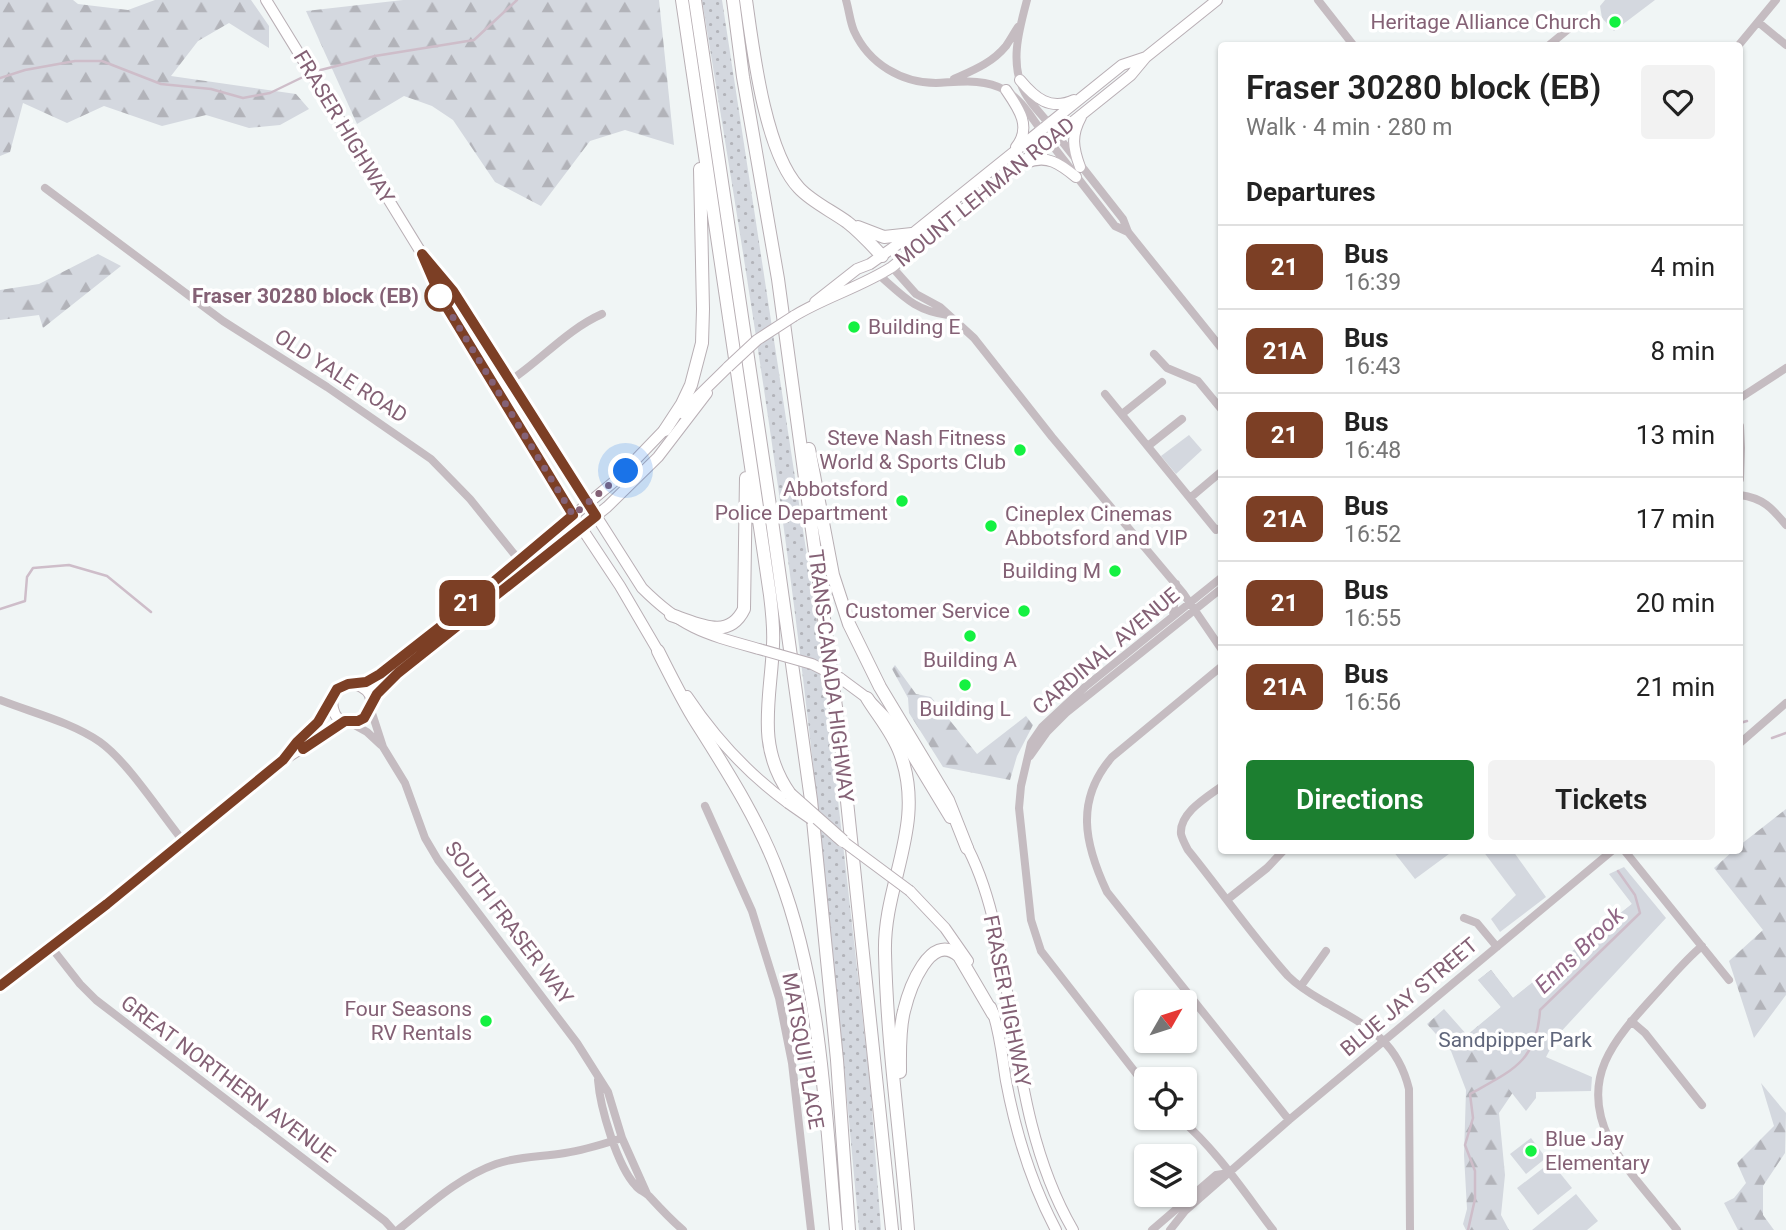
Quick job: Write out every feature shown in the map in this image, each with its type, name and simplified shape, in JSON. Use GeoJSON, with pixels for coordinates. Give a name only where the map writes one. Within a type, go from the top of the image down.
{"type":"FeatureCollection","features":[{"type":"Feature","properties":{"kind":"highway"},"geometry":{"type":"LineString","coordinates":[[682,0],[773,623],[768,745],[773,764],[789,798],[843,841]]}},
{"type":"Feature","properties":{"kind":"highway","name":"TRANS-CANADA HIGHWAY"},"geometry":{"type":"LineString","coordinates":[[695,0],[811,800],[837,1060],[849,1230]]}},
{"type":"Feature","properties":{"kind":"highway","name":"TRANS-CANADA HIGHWAY"},"geometry":{"type":"LineString","coordinates":[[733,0],[743,77],[778,279],[841,744],[891,1230]]}},
{"type":"Feature","properties":{"kind":"highway"},"geometry":{"type":"LineString","coordinates":[[746,0],[767,119],[781,160],[792,180],[805,194],[848,223],[882,256]]}},
{"type":"Feature","properties":{"kind":"highway"},"geometry":{"type":"LineString","coordinates":[[664,430],[686,396],[696,372],[702,343],[704,309],[700,120]]}},
{"type":"Feature","properties":{"kind":"highway"},"geometry":{"type":"LineString","coordinates":[[848,223],[884,237],[912,234]]}},
{"type":"Feature","properties":{"kind":"highway"},"geometry":{"type":"LineString","coordinates":[[778,279],[833,575],[849,624],[880,687],[948,800],[968,848]]}},
{"type":"Feature","properties":{"kind":"highway"},"geometry":{"type":"LineString","coordinates":[[671,615],[722,628],[739,620],[744,609],[747,493],[745,425]]}},
{"type":"Feature","properties":{"kind":"highway"},"geometry":{"type":"LineString","coordinates":[[658,651],[691,713],[760,828],[780,875],[794,922],[817,1031],[836,1230]]}},
{"type":"Feature","properties":{"kind":"highway"},"geometry":{"type":"LineString","coordinates":[[867,698],[895,742],[904,764],[908,789],[908,834],[885,931],[886,1002],[908,1230]]}},
{"type":"Feature","properties":{"kind":"highway"},"geometry":{"type":"LineString","coordinates":[[902,1153],[900,1067],[903,1013],[910,991],[930,956],[942,949],[953,951],[959,956],[993,1014]]}},
{"type":"Feature","properties":{"kind":"main road","name":"FRASER HIGHWAY"},"geometry":{"type":"LineString","coordinates":[[266,0],[422,254],[441,298],[573,515],[694,706],[729,752],[752,775],[789,798]]}},
{"type":"Feature","properties":{"kind":"main road","name":"MOUNT LEHMAN ROAD"},"geometry":{"type":"LineString","coordinates":[[810,306],[831,299],[892,267],[1131,75],[1146,57],[1217,0]]}},
{"type":"Feature","properties":{"kind":"main road","name":"MOUNT LEHMAN ROAD"},"geometry":{"type":"LineString","coordinates":[[355,684],[371,679],[390,666],[626,471],[664,430],[757,340],[810,306],[857,269],[870,264],[912,234],[1122,65],[1146,57]]}},
{"type":"Feature","properties":{"kind":"main road"},"geometry":{"type":"LineString","coordinates":[[1020,80],[1039,101],[1048,104],[1066,104],[1083,96]]}},
{"type":"Feature","properties":{"kind":"main road"},"geometry":{"type":"LineString","coordinates":[[1006,90],[1020,112],[1025,127],[1021,141],[1009,157]]}},
{"type":"Feature","properties":{"kind":"main road"},"geometry":{"type":"LineString","coordinates":[[1078,172],[1073,138],[1082,115]]}},
{"type":"Feature","properties":{"kind":"main road"},"geometry":{"type":"LineString","coordinates":[[1045,127],[1053,138]]}},
{"type":"Feature","properties":{"kind":"main road"},"geometry":{"type":"LineString","coordinates":[[1017,167],[1031,161],[1048,159],[1078,172]]}},
{"type":"Feature","properties":{"kind":"main road","name":"FRASER HIGHWAY"},"geometry":{"type":"LineString","coordinates":[[422,254],[453,291],[642,588],[671,615],[692,629],[819,667],[840,678],[867,698],[895,727],[968,848],[986,898],[1002,956],[1030,1124],[1043,1164],[1073,1230]]}},
{"type":"Feature","properties":{"kind":"main road"},"geometry":{"type":"LineString","coordinates":[[882,256],[892,267]]}},
{"type":"Feature","properties":{"kind":"main road"},"geometry":{"type":"LineString","coordinates":[[870,264],[880,275]]}},
{"type":"Feature","properties":{"kind":"main road","name":"MOUNT LEHMAN ROAD"},"geometry":{"type":"LineString","coordinates":[[370,705],[398,673],[596,516],[658,457],[718,377]]}},
{"type":"Feature","properties":{"kind":"main road"},"geometry":{"type":"LineString","coordinates":[[0,986],[184,842],[283,760],[346,722],[364,718],[370,705],[366,690],[355,684],[337,689],[318,722],[283,760]]}},
{"type":"Feature","properties":{"kind":"main road"},"geometry":{"type":"LineString","coordinates":[[332,701],[335,713],[346,722]]}},
{"type":"Feature","properties":{"kind":"main road","name":"FRASER HIGHWAY"},"geometry":{"type":"LineString","coordinates":[[843,841],[910,891],[958,945],[981,983],[993,1014],[1020,1144],[1033,1184],[1056,1230]]}},
{"type":"Feature","properties":{"kind":"main road"},"geometry":{"type":"LineString","coordinates":[[1020,1144],[1064,1230]]}},
{"type":"Feature","properties":{"kind":"street"},"geometry":{"type":"LineString","coordinates":[[846,0],[854,31],[879,65],[905,78],[923,83],[983,82],[1006,90],[1045,127]]}},
{"type":"Feature","properties":{"kind":"street"},"geometry":{"type":"LineString","coordinates":[[1027,0],[1016,57],[1024,92],[1045,127]]}},
{"type":"Feature","properties":{"kind":"street"},"geometry":{"type":"LineString","coordinates":[[1318,0],[1351,42]]}},
{"type":"Feature","properties":{"kind":"street"},"geometry":{"type":"LineString","coordinates":[[1741,42],[1776,0]]}},
{"type":"Feature","properties":{"kind":"street"},"geometry":{"type":"LineString","coordinates":[[1553,42],[1577,22]]}},
{"type":"Feature","properties":{"kind":"street"},"geometry":{"type":"LineString","coordinates":[[1758,22],[1786,45]]}},
{"type":"Feature","properties":{"kind":"street"},"geometry":{"type":"LineString","coordinates":[[950,81],[977,70],[992,60],[1021,25]]}},
{"type":"Feature","properties":{"kind":"street"},"geometry":{"type":"LineString","coordinates":[[1053,138],[1078,172],[1123,219],[1128,232],[1218,344]]}},
{"type":"Feature","properties":{"kind":"street","name":"OLD YALE ROAD"},"geometry":{"type":"LineString","coordinates":[[45,188],[223,321],[422,452],[451,477],[527,570]]}},
{"type":"Feature","properties":{"kind":"street"},"geometry":{"type":"LineString","coordinates":[[892,267],[916,294],[948,315],[974,338],[1052,438],[1176,584],[1218,644]]}},
{"type":"Feature","properties":{"kind":"street"},"geometry":{"type":"LineString","coordinates":[[880,275],[905,299],[922,310],[948,315]]}},
{"type":"Feature","properties":{"kind":"street"},"geometry":{"type":"LineString","coordinates":[[511,380],[587,320],[601,314]]}},
{"type":"Feature","properties":{"kind":"street"},"geometry":{"type":"LineString","coordinates":[[1154,354],[1167,368],[1198,381],[1218,405]]}},
{"type":"Feature","properties":{"kind":"street"},"geometry":{"type":"LineString","coordinates":[[1743,396],[1786,368]]}},
{"type":"Feature","properties":{"kind":"street"},"geometry":{"type":"LineString","coordinates":[[1122,414],[1162,382]]}},
{"type":"Feature","properties":{"kind":"street"},"geometry":{"type":"LineString","coordinates":[[1105,394],[1216,530],[1218,529]]}},
{"type":"Feature","properties":{"kind":"street"},"geometry":{"type":"LineString","coordinates":[[1148,446],[1182,419]]}},
{"type":"Feature","properties":{"kind":"street"},"geometry":{"type":"LineString","coordinates":[[1190,498],[1218,474]]}},
{"type":"Feature","properties":{"kind":"street"},"geometry":{"type":"LineString","coordinates":[[1743,495],[1771,507],[1786,525]]}},
{"type":"Feature","properties":{"kind":"street","name":"CARDINAL AVENUE"},"geometry":{"type":"LineString","coordinates":[[1027,761],[1047,732],[1066,713],[1218,581]]}},
{"type":"Feature","properties":{"kind":"street"},"geometry":{"type":"LineString","coordinates":[[1173,616],[1176,584]]}},
{"type":"Feature","properties":{"kind":"street","name":"CARDINAL AVENUE"},"geometry":{"type":"LineString","coordinates":[[1134,1071],[1056,973],[1034,935],[1019,808],[1021,786],[1031,743],[1042,727],[1062,707],[1173,616],[1218,590]]}},
{"type":"Feature","properties":{"kind":"street"},"geometry":{"type":"LineString","coordinates":[[1218,669],[1112,757],[1099,772],[1089,792],[1087,827],[1098,873],[1107,892],[1289,1120]]}},
{"type":"Feature","properties":{"kind":"street"},"geometry":{"type":"LineString","coordinates":[[0,700],[81,732],[100,743],[121,762],[184,842]]}},
{"type":"Feature","properties":{"kind":"street"},"geometry":{"type":"LineString","coordinates":[[1743,740],[1786,703]]}},
{"type":"Feature","properties":{"kind":"street","name":"SOUTH FRASER WAY"},"geometry":{"type":"LineString","coordinates":[[370,705],[383,747],[405,783],[425,838],[438,860],[577,1043],[608,1092],[622,1138],[647,1194],[657,1207],[683,1230]]}},
{"type":"Feature","properties":{"kind":"street","name":"SOUTH FRASER WAY"},"geometry":{"type":"LineString","coordinates":[[346,722],[366,732],[383,747]]}},
{"type":"Feature","properties":{"kind":"street"},"geometry":{"type":"LineString","coordinates":[[1218,789],[1195,807],[1183,821],[1181,835],[1188,850],[1289,976],[1385,1040],[1405,1072],[1409,1089],[1410,1230]]}},
{"type":"Feature","properties":{"kind":"street","name":"MATSQUI PLACE"},"geometry":{"type":"LineString","coordinates":[[705,806],[752,911],[779,998],[792,1063],[811,1230]]}},
{"type":"Feature","properties":{"kind":"street"},"geometry":{"type":"LineString","coordinates":[[1228,900],[1280,854]]}},
{"type":"Feature","properties":{"kind":"street","name":"BLUE JAY STREET"},"geometry":{"type":"LineString","coordinates":[[1170,1230],[1185,1211],[1289,1120],[1608,854]]}},
{"type":"Feature","properties":{"kind":"street"},"geometry":{"type":"LineString","coordinates":[[1628,854],[1729,980]]}},
{"type":"Feature","properties":{"kind":"street"},"geometry":{"type":"LineString","coordinates":[[1464,918],[1477,923],[1497,947]]}},
{"type":"Feature","properties":{"kind":"street"},"geometry":{"type":"LineString","coordinates":[[1677,1230],[1610,1142],[1599,1109],[1598,1090],[1603,1063],[1615,1041],[1702,946]]}},
{"type":"Feature","properties":{"kind":"street","name":"GREAT NORTHERN AVENUE"},"geometry":{"type":"LineString","coordinates":[[51,947],[96,1000],[395,1230]]}},
{"type":"Feature","properties":{"kind":"street"},"geometry":{"type":"LineString","coordinates":[[1301,986],[1325,951]]}},
{"type":"Feature","properties":{"kind":"street"},"geometry":{"type":"LineString","coordinates":[[1631,1021],[1645,1033],[1702,1105]]}},
{"type":"Feature","properties":{"kind":"street","name":"SOUTH FRASER WAY"},"geometry":{"type":"LineString","coordinates":[[598,1078],[599,1095],[612,1141],[635,1186],[647,1194]]}},
{"type":"Feature","properties":{"kind":"street"},"geometry":{"type":"LineString","coordinates":[[1194,1130],[1273,1230]]}},
{"type":"Feature","properties":{"kind":"street"},"geometry":{"type":"LineString","coordinates":[[395,1230],[480,1171],[525,1157],[582,1150],[622,1138]]}},
{"type":"Feature","properties":{"kind":"street","name":"BLUE JAY STREET"},"geometry":{"type":"LineString","coordinates":[[1152,1230],[1216,1175],[1229,1173]]}},
{"type":"Feature","properties":{"kind":"green space"},"geometry":{"type":"Polygon","coordinates":[[[0,0],[73,0],[78,4],[128,10],[155,0],[251,0],[269,26],[269,48],[229,23],[198,41],[171,76],[296,94],[309,109],[280,125],[249,128],[206,115],[162,126],[104,106],[67,123],[23,103],[10,152],[0,156],[0,0]]]}},
{"type":"Feature","properties":{"kind":"green space"},"geometry":{"type":"Polygon","coordinates":[[[403,0],[659,0],[674,145],[625,130],[590,141],[541,206],[495,182],[453,120],[432,106],[404,96],[357,124],[306,11],[403,0]]]}},
{"type":"Feature","properties":{"kind":"green space"},"geometry":{"type":"Polygon","coordinates":[[[702,0],[722,0],[820,641],[870,1083],[881,1230],[859,1230],[836,981],[800,650],[759,354],[702,0]]]}},
{"type":"Feature","properties":{"kind":"green space"},"geometry":{"type":"Polygon","coordinates":[[[1605,0],[1655,0],[1614,31],[1602,18],[1600,6],[1605,0]]]}},
{"type":"Feature","properties":{"kind":"green space"},"geometry":{"type":"Polygon","coordinates":[[[98,254],[121,266],[43,328],[39,315],[0,320],[0,290],[39,284],[98,254]]]}},
{"type":"Feature","properties":{"kind":"green space"},"geometry":{"type":"Polygon","coordinates":[[[1189,435],[1202,450],[1176,474],[1161,456],[1189,435]]]}},
{"type":"Feature","properties":{"kind":"green space"},"geometry":{"type":"Polygon","coordinates":[[[895,665],[916,694],[931,697],[977,754],[1026,716],[1033,725],[1017,756],[1010,780],[943,767],[909,713],[908,698],[892,669],[895,665]]]}},
{"type":"Feature","properties":{"kind":"green space"},"geometry":{"type":"Polygon","coordinates":[[[1786,809],[1786,995],[1754,1038],[1729,961],[1763,930],[1714,868],[1730,854],[1743,854],[1743,843],[1786,809]]]}},
{"type":"Feature","properties":{"kind":"green space"},"geometry":{"type":"Polygon","coordinates":[[[1395,854],[1449,854],[1415,879],[1395,854]]]}},
{"type":"Feature","properties":{"kind":"green space"},"geometry":{"type":"Polygon","coordinates":[[[1485,854],[1515,854],[1546,897],[1500,932],[1491,919],[1516,895],[1485,854]]]}},
{"type":"Feature","properties":{"kind":"green space","name":"Sandpipper Park"},"geometry":{"type":"Polygon","coordinates":[[[1624,867],[1666,918],[1557,1036],[1546,1057],[1592,1077],[1591,1091],[1536,1092],[1536,1098],[1526,1111],[1467,1036],[1501,1007],[1478,980],[1491,970],[1513,998],[1632,904],[1609,874],[1624,867]]]}},
{"type":"Feature","properties":{"kind":"green space"},"geometry":{"type":"Polygon","coordinates":[[[1626,888],[1658,917],[1553,1033],[1499,1113],[1505,1175],[1501,1215],[1509,1230],[1466,1230],[1463,1224],[1467,1209],[1464,1155],[1466,1090],[1451,1051],[1427,1024],[1444,1009],[1467,1035],[1501,1007],[1478,980],[1491,970],[1513,998],[1632,904],[1626,888]]]}},
{"type":"Feature","properties":{"kind":"green space"},"geometry":{"type":"Polygon","coordinates":[[[1761,1083],[1786,1113],[1785,1153],[1763,1186],[1763,1215],[1774,1230],[1738,1230],[1724,1203],[1734,1198],[1746,1183],[1737,1163],[1774,1126],[1761,1083]]]}},
{"type":"Feature","properties":{"kind":"green space"},"geometry":{"type":"Polygon","coordinates":[[[1531,1138],[1546,1158],[1526,1174],[1510,1154],[1531,1138]]]}},
{"type":"Feature","properties":{"kind":"green space"},"geometry":{"type":"Polygon","coordinates":[[[1551,1162],[1572,1188],[1538,1215],[1517,1188],[1551,1162]]]}},
{"type":"Feature","properties":{"kind":"green space"},"geometry":{"type":"Polygon","coordinates":[[[1576,1194],[1598,1221],[1587,1230],[1532,1230],[1576,1194]]]}},
{"type":"Feature","properties":{"kind":"waterway"},"geometry":{"type":"LineString","coordinates":[[313,72],[375,56],[474,40],[517,0]]}},
{"type":"Feature","properties":{"kind":"waterway"},"geometry":{"type":"LineString","coordinates":[[0,78],[25,70],[75,61],[102,61],[161,84],[211,89],[243,98],[270,93],[305,76]]}},
{"type":"Feature","properties":{"kind":"waterway"},"geometry":{"type":"LineString","coordinates":[[0,609],[25,601],[27,577],[33,568],[69,565],[107,576],[151,612]]}},
{"type":"Feature","properties":{"kind":"waterway","name":"Enns Brook"},"geometry":{"type":"LineString","coordinates":[[1743,722],[1747,721]]}},
{"type":"Feature","properties":{"kind":"waterway","name":"Enns Brook"},"geometry":{"type":"LineString","coordinates":[[1772,738],[1786,733]]}},
{"type":"Feature","properties":{"kind":"waterway","name":"Enns Brook"},"geometry":{"type":"LineString","coordinates":[[1468,1230],[1475,1199],[1475,1171],[1465,1145],[1473,1118],[1470,1094],[1519,1063],[1534,1042],[1540,1010],[1640,913],[1635,895],[1618,871]]}},
{"type":"Feature","properties":{"kind":"bus line","name":"21"},"geometry":{"type":"LineString","coordinates":[[0,986],[107,904],[283,760],[318,722],[337,689],[342,685],[366,682],[380,674],[573,515],[441,298],[422,254],[453,291],[596,516],[388,681],[371,703],[364,718],[345,721],[303,749]]}},
{"type":"Feature","properties":{"kind":"place","name":"Heritage Alliance Church"},"geometry":{"type":"Point","coordinates":[1615,22]}},
{"type":"Feature","properties":{"kind":"place","name":"Fraser 30280 block (EB)"},"geometry":{"type":"Point","coordinates":[440,296]}},
{"type":"Feature","properties":{"kind":"place","name":"Building E"},"geometry":{"type":"Point","coordinates":[854,327]}},
{"type":"Feature","properties":{"kind":"place","name":"Steve Nash Fitness World & Sports Club"},"geometry":{"type":"Point","coordinates":[1020,450]}},
{"type":"Feature","properties":{"kind":"place","name":"Abbotsford Police Department"},"geometry":{"type":"Point","coordinates":[902,501]}},
{"type":"Feature","properties":{"kind":"place","name":"Cineplex Cinemas Abbotsford and VIP"},"geometry":{"type":"Point","coordinates":[991,526]}},
{"type":"Feature","properties":{"kind":"place","name":"Building M"},"geometry":{"type":"Point","coordinates":[1115,571]}},
{"type":"Feature","properties":{"kind":"place","name":"Customer Service"},"geometry":{"type":"Point","coordinates":[1024,611]}},
{"type":"Feature","properties":{"kind":"place","name":"Building A"},"geometry":{"type":"Point","coordinates":[970,636]}},
{"type":"Feature","properties":{"kind":"place","name":"Building L"},"geometry":{"type":"Point","coordinates":[965,685]}},
{"type":"Feature","properties":{"kind":"place","name":"Four Seasons RV Rentals"},"geometry":{"type":"Point","coordinates":[486,1021]}},
{"type":"Feature","properties":{"kind":"place","name":"Blue Jay Elementary"},"geometry":{"type":"Point","coordinates":[1531,1151]}},
{"type":"Feature","properties":{"kind":"route"},"geometry":{"type":"LineString","coordinates":[[440,296],[573,515],[626,471]]}}]}
